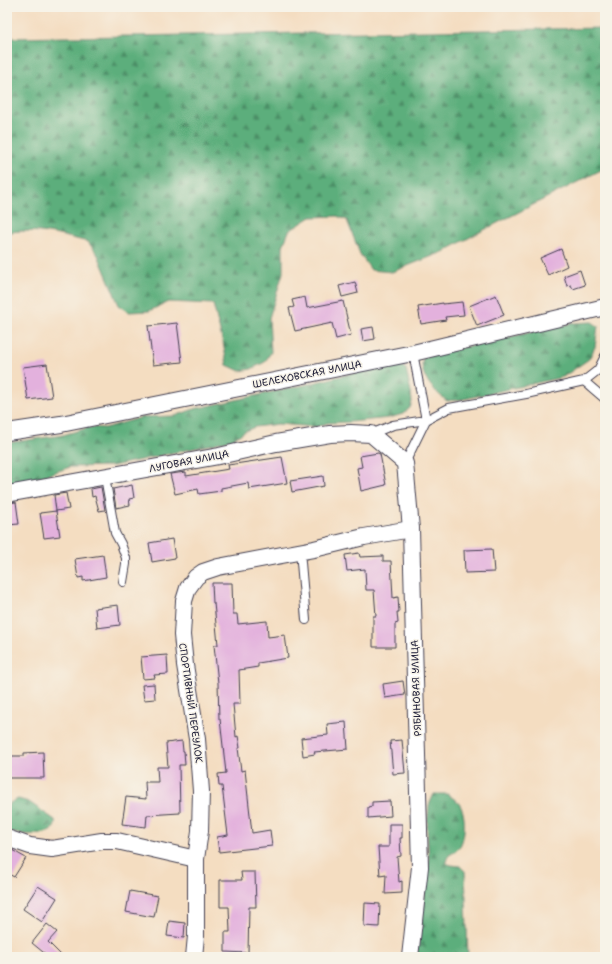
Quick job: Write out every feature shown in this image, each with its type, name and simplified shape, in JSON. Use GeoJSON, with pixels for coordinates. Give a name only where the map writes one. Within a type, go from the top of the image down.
{"type":"FeatureCollection","features":[{"type":"Feature","properties":{"kind":"street","name":"ШЕЛЕХОВСКАЯ УЛИЦА"},"geometry":{"type":"LineString","coordinates":[[7,432],[69,422],[413,353],[605,308]]}},
{"type":"Feature","properties":{"kind":"street","name":"ЛУГОВАЯ УЛИЦА"},"geometry":{"type":"LineString","coordinates":[[7,494],[219,456],[276,443],[319,436],[351,433],[372,434]]}},
{"type":"Feature","properties":{"kind":"street"},"geometry":{"type":"LineString","coordinates":[[372,434],[405,463]]}},
{"type":"Feature","properties":{"kind":"street","name":"РЯБИНОВАЯ УЛИЦА"},"geometry":{"type":"LineString","coordinates":[[405,463],[411,529],[420,867],[410,957]]}},
{"type":"Feature","properties":{"kind":"street","name":"СПОРТИВНЫЙ ПЕРЕУЛОК"},"geometry":{"type":"LineString","coordinates":[[194,957],[196,936],[196,859],[200,831],[201,791],[197,739],[184,665],[182,635],[182,610],[185,594],[191,582],[209,569],[364,537],[411,529]]}},
{"type":"Feature","properties":{"kind":"street"},"geometry":{"type":"LineString","coordinates":[[7,838],[30,846],[52,849],[102,841],[117,841],[196,859]]}},
{"type":"Feature","properties":{"kind":"lane"},"geometry":{"type":"LineString","coordinates":[[405,463],[426,420],[413,353]]}},
{"type":"Feature","properties":{"kind":"lane"},"geometry":{"type":"LineString","coordinates":[[372,434],[393,425],[426,420],[449,408],[521,395],[584,381],[598,370],[605,356]]}},
{"type":"Feature","properties":{"kind":"lane"},"geometry":{"type":"LineString","coordinates":[[584,381],[605,399]]}},
{"type":"Feature","properties":{"kind":"lane"},"geometry":{"type":"LineString","coordinates":[[105,477],[115,532],[126,558],[123,582]]}},
{"type":"Feature","properties":{"kind":"lane"},"geometry":{"type":"LineString","coordinates":[[300,551],[306,620]]}},
{"type":"Feature","properties":{"kind":"green space"},"geometry":{"type":"Polygon","coordinates":[[[605,28],[605,168],[443,252],[392,272],[371,270],[360,254],[347,220],[337,216],[311,217],[289,231],[283,246],[283,273],[269,318],[271,352],[265,362],[251,369],[240,371],[227,365],[213,304],[168,302],[149,311],[129,312],[119,305],[98,255],[88,242],[37,232],[16,231],[7,233],[7,38],[605,28]]]}},
{"type":"Feature","properties":{"kind":"green space"},"geometry":{"type":"Polygon","coordinates":[[[592,322],[598,326],[595,347],[589,359],[563,377],[464,399],[447,401],[428,382],[423,370],[423,358],[428,355],[573,323],[592,322]]]}},
{"type":"Feature","properties":{"kind":"green space"},"geometry":{"type":"Polygon","coordinates":[[[389,364],[400,364],[406,369],[412,402],[410,408],[403,414],[389,418],[327,423],[317,427],[278,424],[255,427],[245,431],[233,439],[200,447],[113,466],[70,467],[32,480],[7,483],[7,443],[63,435],[91,427],[105,428],[143,417],[175,416],[194,409],[305,385],[389,364]]]}},
{"type":"Feature","properties":{"kind":"green space"},"geometry":{"type":"Polygon","coordinates":[[[434,794],[447,794],[457,801],[463,811],[464,835],[460,846],[449,856],[446,863],[460,866],[465,871],[468,957],[418,957],[417,951],[429,863],[427,828],[429,805],[434,794]]]}},
{"type":"Feature","properties":{"kind":"green space"},"geometry":{"type":"Polygon","coordinates":[[[18,799],[29,802],[55,820],[55,826],[51,831],[37,834],[7,832],[7,807],[10,803],[18,799]]]}},
{"type":"Feature","properties":{"kind":"building"},"geometry":{"type":"Polygon","coordinates":[[[561,249],[567,266],[548,275],[540,258],[561,249]]]}},
{"type":"Feature","properties":{"kind":"building"},"geometry":{"type":"Polygon","coordinates":[[[580,270],[585,285],[573,289],[571,285],[567,286],[564,276],[580,270]]]}},
{"type":"Feature","properties":{"kind":"building"},"geometry":{"type":"Polygon","coordinates":[[[355,282],[358,293],[342,297],[339,286],[355,282]]]}},
{"type":"Feature","properties":{"kind":"building"},"geometry":{"type":"Polygon","coordinates":[[[496,295],[504,315],[477,326],[469,306],[496,295]]]}},
{"type":"Feature","properties":{"kind":"building"},"geometry":{"type":"Polygon","coordinates":[[[305,297],[307,308],[343,301],[351,335],[336,339],[332,323],[295,331],[289,308],[294,307],[292,300],[305,297]]]}},
{"type":"Feature","properties":{"kind":"building"},"geometry":{"type":"Polygon","coordinates":[[[462,302],[464,315],[445,317],[446,320],[421,324],[418,307],[462,302]]]}},
{"type":"Feature","properties":{"kind":"building"},"geometry":{"type":"Polygon","coordinates":[[[177,323],[182,362],[153,365],[148,326],[177,323]]]}},
{"type":"Feature","properties":{"kind":"building"},"geometry":{"type":"Polygon","coordinates":[[[373,327],[375,339],[363,341],[361,329],[373,327]]]}},
{"type":"Feature","properties":{"kind":"building"},"geometry":{"type":"Polygon","coordinates":[[[47,364],[52,397],[28,400],[23,367],[47,364]]]}},
{"type":"Feature","properties":{"kind":"building"},"geometry":{"type":"Polygon","coordinates":[[[380,454],[386,485],[361,491],[357,468],[362,467],[360,456],[380,454]]]}},
{"type":"Feature","properties":{"kind":"building"},"geometry":{"type":"Polygon","coordinates":[[[282,457],[287,483],[249,489],[248,483],[221,488],[221,491],[199,494],[198,489],[175,494],[170,474],[186,472],[186,476],[229,469],[228,465],[282,457]]]}},
{"type":"Feature","properties":{"kind":"building"},"geometry":{"type":"Polygon","coordinates":[[[323,476],[324,486],[292,492],[290,481],[323,476]]]}},
{"type":"Feature","properties":{"kind":"building"},"geometry":{"type":"Polygon","coordinates":[[[132,485],[134,498],[129,499],[130,505],[116,508],[113,489],[132,485]]]}},
{"type":"Feature","properties":{"kind":"building"},"geometry":{"type":"Polygon","coordinates":[[[101,487],[105,510],[99,511],[95,496],[92,497],[91,489],[101,487]]]}},
{"type":"Feature","properties":{"kind":"building"},"geometry":{"type":"Polygon","coordinates":[[[66,493],[69,509],[56,511],[54,495],[66,493]]]}},
{"type":"Feature","properties":{"kind":"building"},"geometry":{"type":"Polygon","coordinates":[[[16,502],[19,524],[7,525],[7,503],[16,502]]]}},
{"type":"Feature","properties":{"kind":"building"},"geometry":{"type":"Polygon","coordinates":[[[56,511],[60,536],[44,538],[40,513],[56,511]]]}},
{"type":"Feature","properties":{"kind":"building"},"geometry":{"type":"Polygon","coordinates":[[[172,539],[175,558],[152,562],[149,543],[172,539]]]}},
{"type":"Feature","properties":{"kind":"building"},"geometry":{"type":"Polygon","coordinates":[[[492,549],[494,572],[465,573],[464,550],[492,549]]]}},
{"type":"Feature","properties":{"kind":"building"},"geometry":{"type":"Polygon","coordinates":[[[359,553],[360,557],[383,556],[383,561],[391,561],[393,598],[398,597],[399,612],[397,612],[398,623],[395,624],[395,647],[373,647],[373,616],[376,616],[374,590],[366,590],[365,569],[347,571],[345,555],[359,553]]]}},
{"type":"Feature","properties":{"kind":"building"},"geometry":{"type":"Polygon","coordinates":[[[103,555],[106,577],[83,581],[83,577],[78,578],[75,559],[103,555]]]}},
{"type":"Feature","properties":{"kind":"building"},"geometry":{"type":"Polygon","coordinates":[[[212,583],[232,583],[233,614],[237,614],[238,624],[267,621],[268,637],[285,635],[288,658],[258,663],[258,667],[239,670],[240,704],[233,704],[236,737],[238,736],[240,748],[238,748],[241,771],[245,770],[252,833],[270,830],[272,846],[219,852],[217,837],[228,835],[222,786],[219,786],[218,774],[226,773],[219,719],[218,683],[214,645],[218,645],[212,583]]]}},
{"type":"Feature","properties":{"kind":"building"},"geometry":{"type":"Polygon","coordinates":[[[118,605],[120,625],[97,628],[95,608],[118,605]]]}},
{"type":"Feature","properties":{"kind":"building"},"geometry":{"type":"Polygon","coordinates":[[[167,655],[168,674],[154,675],[155,678],[143,679],[141,657],[167,655]]]}},
{"type":"Feature","properties":{"kind":"building"},"geometry":{"type":"Polygon","coordinates":[[[403,681],[405,695],[385,698],[383,684],[403,681]]]}},
{"type":"Feature","properties":{"kind":"building"},"geometry":{"type":"Polygon","coordinates":[[[154,684],[155,699],[144,700],[142,685],[154,684]]]}},
{"type":"Feature","properties":{"kind":"building"},"geometry":{"type":"Polygon","coordinates":[[[346,722],[348,749],[314,752],[315,754],[303,756],[301,738],[328,735],[327,724],[346,722]]]}},
{"type":"Feature","properties":{"kind":"building"},"geometry":{"type":"Polygon","coordinates":[[[402,740],[405,773],[393,774],[390,741],[402,740]]]}},
{"type":"Feature","properties":{"kind":"building"},"geometry":{"type":"Polygon","coordinates":[[[182,741],[185,765],[179,765],[180,813],[147,815],[146,827],[122,824],[126,797],[146,799],[145,782],[158,782],[157,767],[168,767],[166,743],[182,741]]]}},
{"type":"Feature","properties":{"kind":"building"},"geometry":{"type":"Polygon","coordinates":[[[43,752],[44,778],[7,778],[7,756],[24,756],[24,753],[43,752]]]}},
{"type":"Feature","properties":{"kind":"building"},"geometry":{"type":"Polygon","coordinates":[[[390,801],[391,816],[368,818],[368,807],[372,806],[372,802],[390,801]]]}},
{"type":"Feature","properties":{"kind":"building"},"geometry":{"type":"Polygon","coordinates":[[[389,824],[402,824],[402,838],[400,838],[401,856],[397,857],[399,882],[402,881],[402,893],[385,894],[386,875],[380,876],[378,847],[389,847],[389,824]]]}},
{"type":"Feature","properties":{"kind":"building"},"geometry":{"type":"Polygon","coordinates":[[[12,850],[26,858],[14,877],[7,873],[7,857],[12,850]]]}},
{"type":"Feature","properties":{"kind":"building"},"geometry":{"type":"Polygon","coordinates":[[[241,872],[255,872],[256,907],[249,907],[248,953],[225,952],[225,932],[230,932],[229,907],[220,907],[220,880],[242,880],[241,872]]]}},
{"type":"Feature","properties":{"kind":"building"},"geometry":{"type":"Polygon","coordinates":[[[38,886],[57,898],[42,922],[23,909],[38,886]]]}},
{"type":"Feature","properties":{"kind":"building"},"geometry":{"type":"Polygon","coordinates":[[[130,891],[158,896],[154,917],[126,912],[130,891]]]}},
{"type":"Feature","properties":{"kind":"building"},"geometry":{"type":"Polygon","coordinates":[[[365,903],[380,904],[379,927],[364,926],[365,903]]]}},
{"type":"Feature","properties":{"kind":"building"},"geometry":{"type":"Polygon","coordinates":[[[169,921],[185,923],[184,938],[167,936],[169,921]]]}},
{"type":"Feature","properties":{"kind":"building"},"geometry":{"type":"Polygon","coordinates":[[[47,924],[57,932],[48,942],[63,957],[49,957],[32,943],[47,924]]]}}]}
